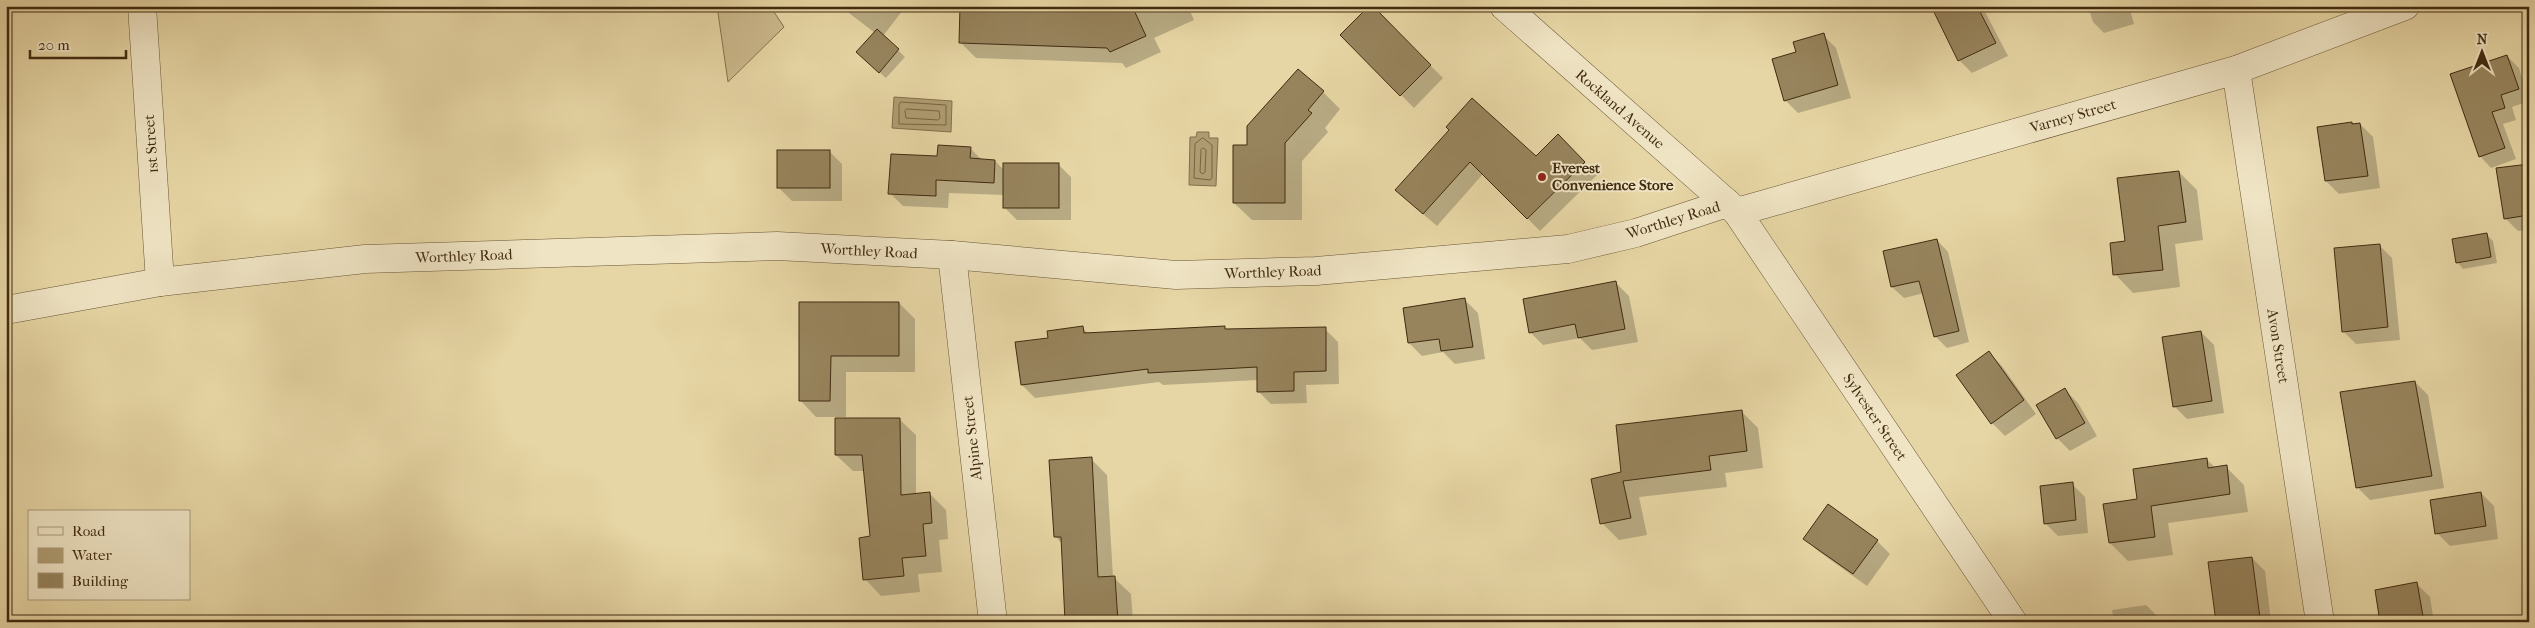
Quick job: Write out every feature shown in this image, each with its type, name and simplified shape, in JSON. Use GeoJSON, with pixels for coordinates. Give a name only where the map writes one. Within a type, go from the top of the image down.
{"type":"FeatureCollection","features":[{"type":"Feature","properties":{"kind":"street","name":"1st Street"},"geometry":{"type":"LineString","coordinates":[[142,6],[160,282]]}},
{"type":"Feature","properties":{"kind":"street","name":"Rockland Avenue"},"geometry":{"type":"LineString","coordinates":[[1504,6],[1732,207]]}},
{"type":"Feature","properties":{"kind":"street","name":"Varney Street"},"geometry":{"type":"LineString","coordinates":[[1732,207],[2236,70],[2405,6]]}},
{"type":"Feature","properties":{"kind":"street","name":"Avon Street"},"geometry":{"type":"LineString","coordinates":[[2236,70],[2320,622]]}},
{"type":"Feature","properties":{"kind":"street","name":"Worthley Road"},"geometry":{"type":"LineString","coordinates":[[6,310],[160,282],[365,259],[777,246],[952,255],[1176,275],[1316,271],[1568,249],[1732,207]]}},
{"type":"Feature","properties":{"kind":"street","name":"Sylvester Street"},"geometry":{"type":"LineString","coordinates":[[1732,207],[2013,622]]}},
{"type":"Feature","properties":{"kind":"street","name":"Alpine Street"},"geometry":{"type":"LineString","coordinates":[[952,255],[993,622]]}},
{"type":"Feature","properties":{"kind":"shaded area"},"geometry":{"type":"Polygon","coordinates":[[[717,6],[770,6],[784,27],[728,82],[717,6]]]}},
{"type":"Feature","properties":{"kind":"water"},"geometry":{"type":"Polygon","coordinates":[[[894,97],[952,101],[951,132],[892,128],[894,97]]]}},
{"type":"Feature","properties":{"kind":"water"},"geometry":{"type":"Polygon","coordinates":[[[1197,132],[1209,132],[1209,138],[1218,138],[1216,186],[1189,185],[1190,137],[1196,137],[1197,132]]]}},
{"type":"Feature","properties":{"kind":"building"},"geometry":{"type":"Polygon","coordinates":[[[960,6],[1132,6],[1146,36],[1110,52],[1107,48],[959,43],[960,6]]]}},
{"type":"Feature","properties":{"kind":"building"},"geometry":{"type":"Polygon","coordinates":[[[1369,6],[1373,6],[1431,65],[1400,96],[1340,35],[1369,6]]]}},
{"type":"Feature","properties":{"kind":"building"},"geometry":{"type":"Polygon","coordinates":[[[1931,6],[1977,6],[1996,43],[1958,61],[1931,6]]]}},
{"type":"Feature","properties":{"kind":"building"},"geometry":{"type":"Polygon","coordinates":[[[877,29],[899,49],[879,73],[856,52],[877,29]]]}},
{"type":"Feature","properties":{"kind":"building"},"geometry":{"type":"Polygon","coordinates":[[[1824,33],[1838,85],[1784,101],[1772,59],[1796,52],[1793,42],[1824,33]]]}},
{"type":"Feature","properties":{"kind":"building"},"geometry":{"type":"Polygon","coordinates":[[[2507,55],[2519,89],[2501,95],[2505,108],[2492,112],[2505,148],[2479,157],[2450,74],[2507,55]]]}},
{"type":"Feature","properties":{"kind":"building"},"geometry":{"type":"Polygon","coordinates":[[[1298,69],[1324,91],[1308,110],[1312,113],[1285,143],[1285,203],[1233,203],[1233,145],[1247,145],[1247,126],[1298,69]]]}},
{"type":"Feature","properties":{"kind":"building"},"geometry":{"type":"Polygon","coordinates":[[[1472,98],[1536,156],[1558,134],[1585,162],[1527,219],[1470,162],[1423,214],[1395,190],[1449,130],[1446,127],[1472,98]]]}},
{"type":"Feature","properties":{"kind":"building"},"geometry":{"type":"Polygon","coordinates":[[[2352,122],[2352,124],[2360,123],[2368,176],[2325,181],[2317,127],[2352,122]]]}},
{"type":"Feature","properties":{"kind":"building"},"geometry":{"type":"Polygon","coordinates":[[[938,145],[971,147],[970,158],[995,160],[994,183],[936,180],[936,196],[888,194],[891,154],[937,156],[938,145]]]}},
{"type":"Feature","properties":{"kind":"building"},"geometry":{"type":"Polygon","coordinates":[[[777,150],[830,150],[830,188],[777,188],[777,150]]]}},
{"type":"Feature","properties":{"kind":"building"},"geometry":{"type":"Polygon","coordinates":[[[1003,163],[1059,163],[1059,208],[1003,208],[1003,163]]]}},
{"type":"Feature","properties":{"kind":"building"},"geometry":{"type":"Polygon","coordinates":[[[2529,164],[2529,215],[2504,219],[2496,168],[2529,164]]]}},
{"type":"Feature","properties":{"kind":"building"},"geometry":{"type":"Polygon","coordinates":[[[2179,171],[2186,222],[2158,226],[2163,270],[2113,275],[2110,243],[2125,241],[2117,178],[2179,171]]]}},
{"type":"Feature","properties":{"kind":"building"},"geometry":{"type":"Polygon","coordinates":[[[2487,233],[2491,257],[2456,263],[2452,239],[2487,233]]]}},
{"type":"Feature","properties":{"kind":"building"},"geometry":{"type":"Polygon","coordinates":[[[1937,239],[1959,331],[1934,337],[1919,281],[1891,287],[1883,251],[1937,239]]]}},
{"type":"Feature","properties":{"kind":"building"},"geometry":{"type":"Polygon","coordinates":[[[2380,244],[2388,327],[2342,332],[2334,248],[2380,244]]]}},
{"type":"Feature","properties":{"kind":"building"},"geometry":{"type":"Polygon","coordinates":[[[1616,281],[1625,329],[1578,338],[1575,324],[1529,333],[1523,299],[1616,281]]]}},
{"type":"Feature","properties":{"kind":"building"},"geometry":{"type":"Polygon","coordinates":[[[1465,298],[1473,347],[1441,351],[1439,339],[1408,343],[1403,308],[1465,298]]]}},
{"type":"Feature","properties":{"kind":"building"},"geometry":{"type":"Polygon","coordinates":[[[799,302],[899,302],[899,356],[831,356],[830,401],[799,401],[799,302]]]}},
{"type":"Feature","properties":{"kind":"building"},"geometry":{"type":"Polygon","coordinates":[[[1083,326],[1084,333],[1225,326],[1225,329],[1326,327],[1326,371],[1294,372],[1294,391],[1257,392],[1257,367],[1148,373],[1148,369],[1021,385],[1015,342],[1048,338],[1047,331],[1083,326]]]}},
{"type":"Feature","properties":{"kind":"building"},"geometry":{"type":"Polygon","coordinates":[[[2201,331],[2212,401],[2173,407],[2162,337],[2201,331]]]}},
{"type":"Feature","properties":{"kind":"building"},"geometry":{"type":"Polygon","coordinates":[[[1989,351],[2024,400],[1991,424],[1956,375],[1989,351]]]}},
{"type":"Feature","properties":{"kind":"building"},"geometry":{"type":"Polygon","coordinates":[[[2415,381],[2432,476],[2356,488],[2340,392],[2415,381]]]}},
{"type":"Feature","properties":{"kind":"building"},"geometry":{"type":"Polygon","coordinates":[[[2065,388],[2085,423],[2056,439],[2036,405],[2065,388]]]}},
{"type":"Feature","properties":{"kind":"building"},"geometry":{"type":"Polygon","coordinates":[[[1742,410],[1747,451],[1709,456],[1711,470],[1623,481],[1631,518],[1600,524],[1591,479],[1621,472],[1616,425],[1742,410]]]}},
{"type":"Feature","properties":{"kind":"building"},"geometry":{"type":"Polygon","coordinates":[[[835,418],[900,418],[901,495],[930,492],[932,523],[923,524],[926,556],[902,558],[904,576],[863,580],[859,538],[870,536],[862,455],[835,455],[835,418]]]}},
{"type":"Feature","properties":{"kind":"building"},"geometry":{"type":"Polygon","coordinates":[[[1092,457],[1098,577],[1115,576],[1118,622],[1065,622],[1061,537],[1054,537],[1049,460],[1092,457]]]}},
{"type":"Feature","properties":{"kind":"building"},"geometry":{"type":"Polygon","coordinates":[[[2207,458],[2208,468],[2227,465],[2230,494],[2151,506],[2155,537],[2109,543],[2103,504],[2137,499],[2133,469],[2207,458]]]}},
{"type":"Feature","properties":{"kind":"building"},"geometry":{"type":"Polygon","coordinates":[[[2073,482],[2076,520],[2044,524],[2040,486],[2073,482]]]}},
{"type":"Feature","properties":{"kind":"building"},"geometry":{"type":"Polygon","coordinates":[[[2481,492],[2486,526],[2435,534],[2430,500],[2481,492]]]}},
{"type":"Feature","properties":{"kind":"building"},"geometry":{"type":"Polygon","coordinates":[[[1828,504],[1878,540],[1853,574],[1803,539],[1828,504]]]}},
{"type":"Feature","properties":{"kind":"building"},"geometry":{"type":"Polygon","coordinates":[[[2252,557],[2260,618],[2216,622],[2208,562],[2252,557]]]}},
{"type":"Feature","properties":{"kind":"building"},"geometry":{"type":"Polygon","coordinates":[[[2417,582],[2424,622],[2380,622],[2375,590],[2417,582]]]}},
{"type":"Feature","properties":{"kind":"place","name":"Everest Convenience Store"},"geometry":{"type":"Point","coordinates":[1542,177]}}]}
